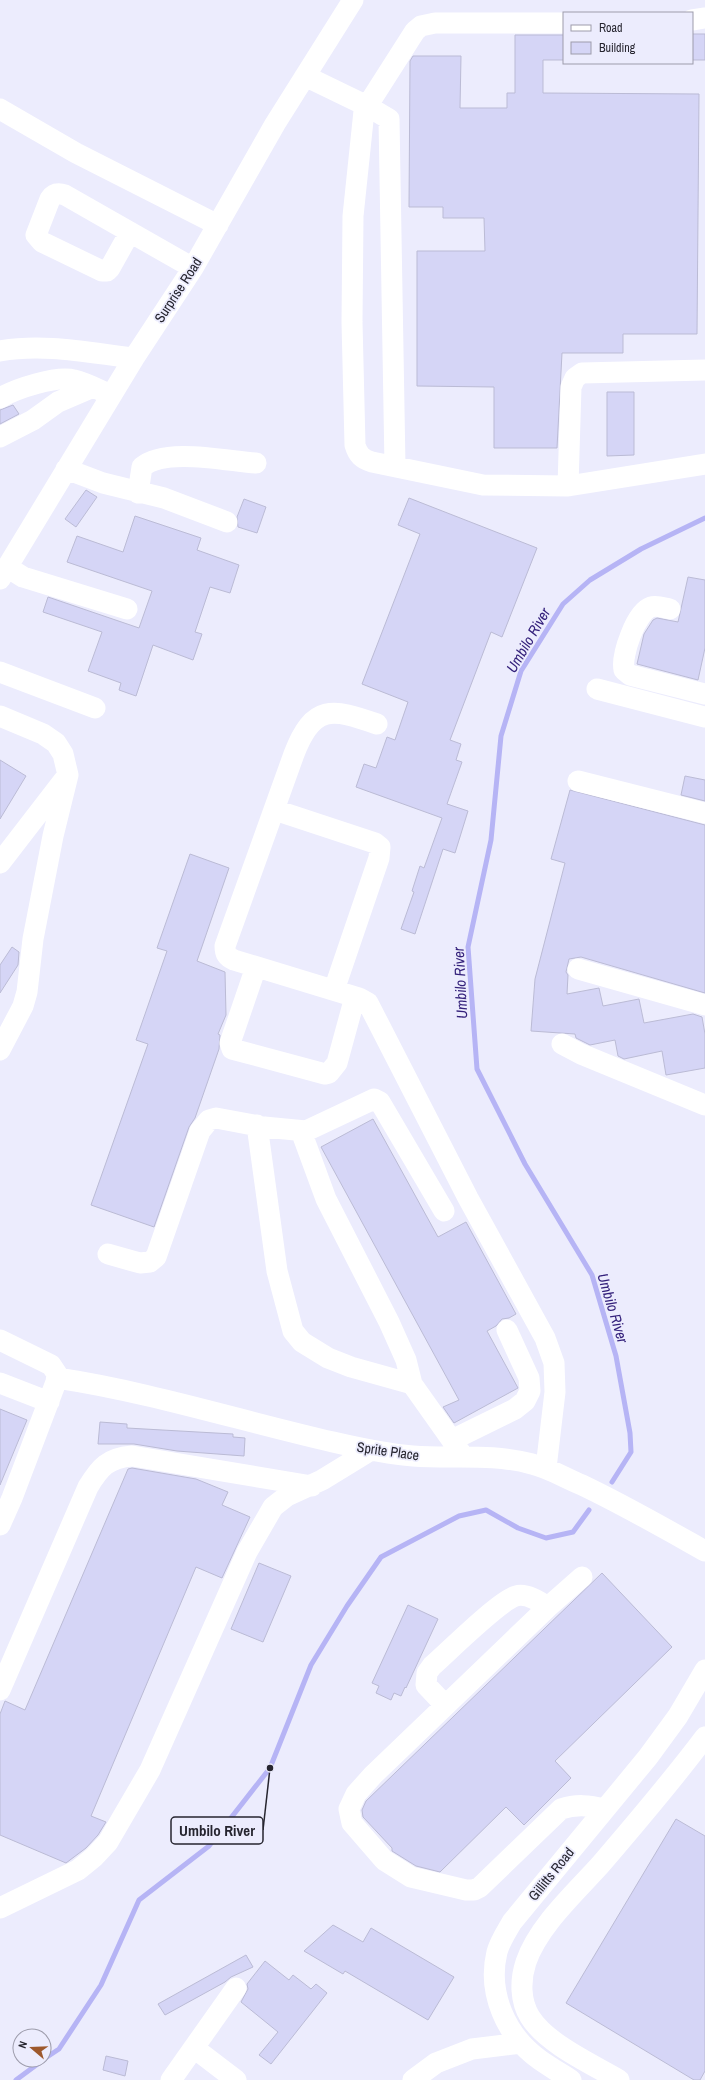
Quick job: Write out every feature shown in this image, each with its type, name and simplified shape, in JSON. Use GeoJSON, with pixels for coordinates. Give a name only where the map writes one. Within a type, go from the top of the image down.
{"type":"FeatureCollection","features":[{"type":"Feature","properties":{"kind":"lane","name":"Surprise Road"},"geometry":{"type":"LineString","coordinates":[[4,573],[66,469],[102,391],[134,358],[193,268],[275,124],[353,0]]}},
{"type":"Feature","properties":{"kind":"lane"},"geometry":{"type":"LineString","coordinates":[[693,20],[705,18]]}},
{"type":"Feature","properties":{"kind":"lane"},"geometry":{"type":"LineString","coordinates":[[563,23],[504,21],[435,23],[421,26],[410,38],[364,111],[353,216],[352,322],[355,445],[357,452],[365,460],[483,485],[568,486],[705,464]]}},
{"type":"Feature","properties":{"kind":"lane"},"geometry":{"type":"LineString","coordinates":[[305,76],[367,106],[389,119],[395,466]]}},
{"type":"Feature","properties":{"kind":"lane"},"geometry":{"type":"LineString","coordinates":[[0,109],[76,153],[218,225]]}},
{"type":"Feature","properties":{"kind":"lane"},"geometry":{"type":"LineString","coordinates":[[130,232],[193,268]]}},
{"type":"Feature","properties":{"kind":"lane"},"geometry":{"type":"LineString","coordinates":[[0,351],[21,348],[56,349],[134,358]]}},
{"type":"Feature","properties":{"kind":"lane"},"geometry":{"type":"LineString","coordinates":[[568,486],[571,387],[575,378],[582,373],[705,370]]}},
{"type":"Feature","properties":{"kind":"lane"},"geometry":{"type":"LineString","coordinates":[[0,398],[10,392],[43,382],[73,379],[102,391]]}},
{"type":"Feature","properties":{"kind":"lane"},"geometry":{"type":"LineString","coordinates":[[0,437],[33,420],[58,402],[102,391]]}},
{"type":"Feature","properties":{"kind":"lane"},"geometry":{"type":"LineString","coordinates":[[138,493],[142,467],[147,463],[156,460],[180,456],[256,464]]}},
{"type":"Feature","properties":{"kind":"lane"},"geometry":{"type":"LineString","coordinates":[[66,469],[103,483],[138,493],[164,498],[227,522]]}},
{"type":"Feature","properties":{"kind":"lane"},"geometry":{"type":"LineString","coordinates":[[4,573],[23,577],[127,609]]}},
{"type":"Feature","properties":{"kind":"lane"},"geometry":{"type":"LineString","coordinates":[[670,609],[656,606],[645,612],[630,634],[624,656],[624,670],[630,675],[705,694]]}},
{"type":"Feature","properties":{"kind":"lane"},"geometry":{"type":"LineString","coordinates":[[0,672],[96,708]]}},
{"type":"Feature","properties":{"kind":"lane"},"geometry":{"type":"LineString","coordinates":[[597,689],[705,717]]}},
{"type":"Feature","properties":{"kind":"lane"},"geometry":{"type":"LineString","coordinates":[[377,724],[345,713],[331,712],[312,723],[305,730],[224,946],[228,957],[256,967],[334,990],[368,1003],[468,1198],[545,1338],[554,1363],[555,1392],[546,1468]]}},
{"type":"Feature","properties":{"kind":"lane"},"geometry":{"type":"LineString","coordinates":[[0,716],[43,734],[56,743],[63,754],[68,775],[53,836],[33,939],[27,992],[23,1006],[0,1050]]}},
{"type":"Feature","properties":{"kind":"lane"},"geometry":{"type":"LineString","coordinates":[[0,863],[68,775]]}},
{"type":"Feature","properties":{"kind":"lane"},"geometry":{"type":"LineString","coordinates":[[578,782],[705,813]]}},
{"type":"Feature","properties":{"kind":"lane"},"geometry":{"type":"LineString","coordinates":[[276,810],[380,846],[379,858],[334,990]]}},
{"type":"Feature","properties":{"kind":"lane"},"geometry":{"type":"LineString","coordinates":[[256,967],[230,1043],[232,1049],[325,1074],[329,1073],[336,1063],[355,997]]}},
{"type":"Feature","properties":{"kind":"lane"},"geometry":{"type":"LineString","coordinates":[[578,969],[705,1005]]}},
{"type":"Feature","properties":{"kind":"lane"},"geometry":{"type":"LineString","coordinates":[[562,1044],[581,1054],[705,1105]]}},
{"type":"Feature","properties":{"kind":"lane"},"geometry":{"type":"LineString","coordinates":[[108,1254],[140,1262],[150,1262],[156,1257],[200,1131],[204,1124],[216,1118],[301,1131],[315,1128],[369,1099],[377,1100],[380,1102],[444,1211]]}},
{"type":"Feature","properties":{"kind":"lane"},"geometry":{"type":"LineString","coordinates":[[257,1125],[277,1271],[292,1331],[302,1342],[328,1358],[351,1367],[412,1384]]}},
{"type":"Feature","properties":{"kind":"lane"},"geometry":{"type":"LineString","coordinates":[[301,1131],[326,1199],[390,1322],[406,1360],[412,1384],[457,1448],[515,1409],[525,1401],[530,1391],[529,1378],[506,1330]]}},
{"type":"Feature","properties":{"kind":"lane"},"geometry":{"type":"LineString","coordinates":[[0,1340],[51,1365],[57,1374],[49,1402],[0,1525]]}},
{"type":"Feature","properties":{"kind":"lane","name":"Sprite Place"},"geometry":{"type":"LineString","coordinates":[[57,1378],[136,1393],[371,1450],[415,1456],[457,1448],[546,1468],[623,1505],[704,1549]]}},
{"type":"Feature","properties":{"kind":"lane"},"geometry":{"type":"LineString","coordinates":[[0,1383],[49,1402]]}},
{"type":"Feature","properties":{"kind":"lane"},"geometry":{"type":"LineString","coordinates":[[0,1908],[78,1870],[94,1857],[108,1842],[150,1770],[246,1552],[273,1507],[287,1496],[312,1486],[371,1450]]}},
{"type":"Feature","properties":{"kind":"lane"},"geometry":{"type":"LineString","coordinates":[[0,1690],[88,1487],[106,1462],[120,1457],[132,1456],[312,1486]]}},
{"type":"Feature","properties":{"kind":"lane"},"geometry":{"type":"LineString","coordinates":[[582,1577],[444,1704],[373,1775],[356,1794],[349,1809],[352,1823],[384,1860],[411,1877],[456,1889],[474,1890],[480,1887],[560,1809],[570,1806],[589,1805],[605,1809]]}},
{"type":"Feature","properties":{"kind":"lane"},"geometry":{"type":"LineString","coordinates":[[444,1704],[426,1685],[427,1673],[432,1666],[502,1604],[516,1596],[527,1597],[540,1601],[548,1607]]}},
{"type":"Feature","properties":{"kind":"lane","name":"Gillitts Road"},"geometry":{"type":"LineString","coordinates":[[571,2080],[538,2060],[521,2043],[508,2025],[496,1996],[495,1966],[498,1951],[512,1922],[648,1757],[674,1722],[705,1670]]}},
{"type":"Feature","properties":{"kind":"lane","name":"Gillitts Road"},"geometry":{"type":"LineString","coordinates":[[619,2080],[563,2047],[542,2031],[530,2017],[523,1999],[523,1973],[526,1961],[540,1936],[561,1908],[663,1792],[705,1737]]}},
{"type":"Feature","properties":{"kind":"lane"},"geometry":{"type":"LineString","coordinates":[[171,2080],[236,1988]]}},
{"type":"Feature","properties":{"kind":"lane"},"geometry":{"type":"LineString","coordinates":[[413,2080],[436,2063],[472,2049],[521,2043]]}},
{"type":"Feature","properties":{"kind":"lane"},"geometry":{"type":"LineString","coordinates":[[194,2048],[236,2080]]}},
{"type":"Feature","properties":{"kind":"building"},"geometry":{"type":"Polygon","coordinates":[[[693,34],[705,34],[705,60],[693,60],[693,34]]]}},
{"type":"Feature","properties":{"kind":"building"},"geometry":{"type":"Polygon","coordinates":[[[515,35],[563,35],[563,60],[543,60],[543,93],[699,94],[697,334],[623,334],[623,353],[562,353],[557,448],[494,448],[494,387],[417,386],[417,251],[485,251],[484,218],[443,218],[443,207],[409,207],[410,61],[413,56],[461,56],[460,108],[507,108],[507,93],[515,93],[515,35]]]}},
{"type":"Feature","properties":{"kind":"building"},"geometry":{"type":"Polygon","coordinates":[[[607,392],[634,392],[634,455],[607,456],[607,392]]]}},
{"type":"Feature","properties":{"kind":"building"},"geometry":{"type":"Polygon","coordinates":[[[13,405],[19,414],[0,424],[0,410],[13,405]]]}},
{"type":"Feature","properties":{"kind":"building"},"geometry":{"type":"Polygon","coordinates":[[[86,490],[97,497],[76,527],[65,519],[86,490]]]}},
{"type":"Feature","properties":{"kind":"building"},"geometry":{"type":"Polygon","coordinates":[[[409,498],[537,548],[502,637],[491,632],[450,740],[461,744],[456,760],[462,762],[447,804],[468,811],[455,853],[443,849],[415,934],[401,929],[414,892],[412,891],[420,866],[424,868],[442,818],[356,787],[364,764],[376,768],[387,737],[395,740],[408,702],[362,684],[420,534],[398,525],[409,498]]]}},
{"type":"Feature","properties":{"kind":"building"},"geometry":{"type":"Polygon","coordinates":[[[244,499],[266,507],[257,533],[238,527],[237,517],[244,499]]]}},
{"type":"Feature","properties":{"kind":"building"},"geometry":{"type":"Polygon","coordinates":[[[135,516],[201,538],[197,550],[239,565],[230,593],[210,587],[195,632],[202,634],[193,660],[153,645],[136,696],[119,690],[121,683],[88,671],[102,632],[43,612],[48,597],[139,628],[152,591],[67,562],[77,536],[123,552],[135,516]]]}},
{"type":"Feature","properties":{"kind":"building"},"geometry":{"type":"Polygon","coordinates":[[[688,577],[705,580],[705,648],[698,680],[637,664],[644,634],[653,620],[657,618],[678,622],[688,577]]]}},
{"type":"Feature","properties":{"kind":"building"},"geometry":{"type":"Polygon","coordinates":[[[0,760],[26,776],[0,819],[0,760]]]}},
{"type":"Feature","properties":{"kind":"building"},"geometry":{"type":"Polygon","coordinates":[[[685,776],[705,780],[705,801],[681,795],[685,776]]]}},
{"type":"Feature","properties":{"kind":"building"},"geometry":{"type":"Polygon","coordinates":[[[570,790],[705,825],[705,993],[581,957],[569,959],[566,972],[568,975],[567,994],[599,988],[603,1006],[639,999],[644,1023],[693,1014],[702,1017],[705,1034],[705,1068],[666,1075],[662,1051],[624,1059],[618,1056],[615,1040],[590,1045],[576,1038],[575,1034],[531,1031],[535,979],[565,863],[551,859],[570,790]]]}},
{"type":"Feature","properties":{"kind":"building"},"geometry":{"type":"Polygon","coordinates":[[[190,854],[229,868],[197,961],[225,972],[226,1015],[218,1034],[220,1035],[219,1049],[195,1118],[189,1127],[154,1227],[91,1205],[148,1044],[136,1040],[167,951],[157,948],[190,854]]]}},
{"type":"Feature","properties":{"kind":"building"},"geometry":{"type":"Polygon","coordinates":[[[12,947],[19,952],[18,965],[0,993],[0,965],[12,947]]]}},
{"type":"Feature","properties":{"kind":"building"},"geometry":{"type":"Polygon","coordinates":[[[373,1119],[438,1237],[466,1222],[516,1314],[509,1318],[502,1319],[496,1326],[487,1331],[518,1388],[454,1423],[443,1407],[459,1400],[321,1147],[373,1119]]]}},
{"type":"Feature","properties":{"kind":"building"},"geometry":{"type":"Polygon","coordinates":[[[0,1409],[27,1420],[0,1485],[0,1409]]]}},
{"type":"Feature","properties":{"kind":"building"},"geometry":{"type":"Polygon","coordinates":[[[100,1422],[127,1424],[127,1428],[233,1434],[233,1437],[245,1438],[244,1456],[177,1451],[134,1444],[98,1444],[100,1422]]]}},
{"type":"Feature","properties":{"kind":"building"},"geometry":{"type":"Polygon","coordinates":[[[132,1468],[196,1479],[228,1492],[222,1505],[250,1517],[222,1578],[196,1567],[91,1816],[106,1822],[98,1835],[86,1848],[66,1863],[0,1835],[0,1714],[5,1701],[25,1710],[128,1469],[132,1468]]]}},
{"type":"Feature","properties":{"kind":"building"},"geometry":{"type":"Polygon","coordinates":[[[259,1563],[291,1576],[263,1642],[231,1629],[259,1563]]]}},
{"type":"Feature","properties":{"kind":"building"},"geometry":{"type":"Polygon","coordinates":[[[602,1573],[672,1647],[555,1761],[571,1778],[524,1825],[506,1807],[440,1872],[416,1866],[392,1851],[392,1848],[363,1817],[362,1810],[366,1801],[602,1573]]]}},
{"type":"Feature","properties":{"kind":"building"},"geometry":{"type":"Polygon","coordinates":[[[408,1605],[438,1619],[406,1688],[405,1687],[401,1696],[394,1693],[391,1700],[376,1693],[379,1686],[372,1683],[408,1605]]]}},
{"type":"Feature","properties":{"kind":"building"},"geometry":{"type":"Polygon","coordinates":[[[676,1819],[705,1836],[705,2071],[700,2080],[694,2080],[566,2003],[676,1819]]]}},
{"type":"Feature","properties":{"kind":"building"},"geometry":{"type":"Polygon","coordinates":[[[333,1925],[363,1942],[371,1928],[454,1977],[428,2020],[345,1971],[343,1974],[304,1951],[333,1925]]]}},
{"type":"Feature","properties":{"kind":"building"},"geometry":{"type":"Polygon","coordinates":[[[246,1955],[253,1967],[231,1977],[225,1982],[165,2015],[158,2004],[246,1955]]]}},
{"type":"Feature","properties":{"kind":"building"},"geometry":{"type":"Polygon","coordinates":[[[265,1961],[289,1980],[293,1975],[311,1989],[316,1984],[327,1993],[271,2064],[259,2055],[278,2032],[241,2002],[248,1989],[247,1984],[265,1961]]]}},
{"type":"Feature","properties":{"kind":"building"},"geometry":{"type":"Polygon","coordinates":[[[106,2056],[128,2061],[125,2076],[103,2070],[106,2056]]]}},
{"type":"Feature","properties":{"kind":"waterway","name":"Umbilo River"},"geometry":{"type":"LineString","coordinates":[[612,1482],[631,1452],[630,1433],[616,1356],[592,1275],[525,1164],[477,1069],[468,947],[491,840],[501,736],[521,671],[563,604],[590,580],[641,549],[705,518]]}},
{"type":"Feature","properties":{"kind":"waterway","name":"Umbilo River"},"geometry":{"type":"LineString","coordinates":[[52,2054],[59,2049],[101,1985],[139,1900],[209,1846],[270,1768],[311,1665],[347,1606],[381,1557],[459,1516],[486,1510],[518,1528],[546,1538],[573,1532],[589,1510]]}},
{"type":"Feature","properties":{"kind":"waterway","name":"Umbilo River"},"geometry":{"type":"LineString","coordinates":[[16,2080],[32,2068]]}},
{"type":"Feature","properties":{"kind":"place","name":"Umbilo River"},"geometry":{"type":"Point","coordinates":[270,1768]}}]}
